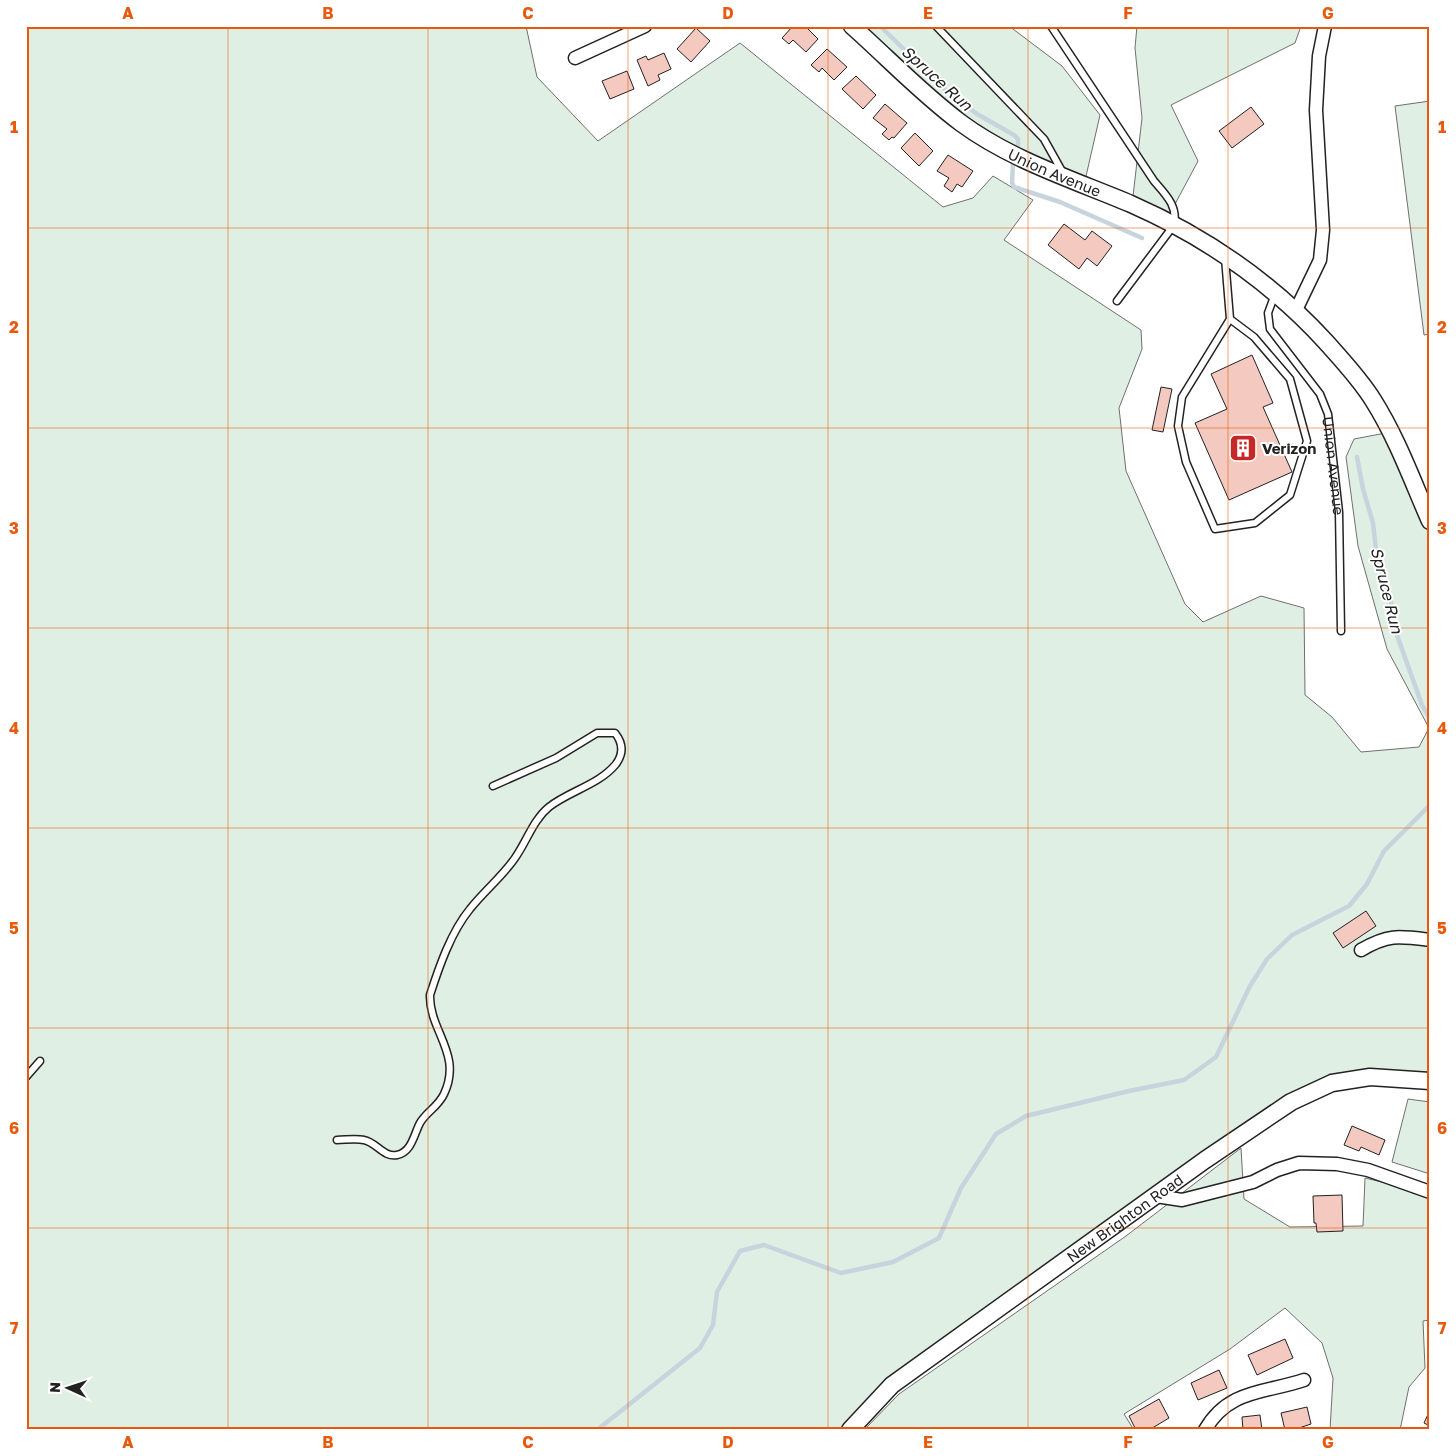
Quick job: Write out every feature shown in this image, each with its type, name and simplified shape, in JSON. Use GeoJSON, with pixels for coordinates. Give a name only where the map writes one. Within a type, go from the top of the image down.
{"type":"FeatureCollection","features":[{"type":"Feature","properties":{"kind":"street"},"geometry":{"type":"LineString","coordinates":[[575,58],[645,26]]}},
{"type":"Feature","properties":{"kind":"street","name":"Union Avenue"},"geometry":{"type":"LineString","coordinates":[[852,26],[961,123],[1015,155],[1174,225],[1249,271],[1296,310],[1343,361],[1372,398],[1391,432],[1430,521]]}},
{"type":"Feature","properties":{"kind":"street"},"geometry":{"type":"LineString","coordinates":[[1296,310],[1320,260],[1323,230],[1316,110],[1319,56],[1325,26]]}},
{"type":"Feature","properties":{"kind":"street"},"geometry":{"type":"LineString","coordinates":[[1361,950],[1378,940],[1391,937],[1430,940]]}},
{"type":"Feature","properties":{"kind":"street","name":"New Brighton Road"},"geometry":{"type":"LineString","coordinates":[[850,1430],[892,1385],[1262,1120],[1315,1089],[1332,1083],[1370,1077],[1430,1081]]}},
{"type":"Feature","properties":{"kind":"street"},"geometry":{"type":"LineString","coordinates":[[1156,1196],[1182,1200],[1253,1182],[1277,1170],[1299,1164],[1337,1164],[1368,1170],[1430,1192]]}},
{"type":"Feature","properties":{"kind":"street"},"geometry":{"type":"LineString","coordinates":[[1205,1430],[1213,1416],[1248,1394],[1304,1380]]}},
{"type":"Feature","properties":{"kind":"lane"},"geometry":{"type":"LineString","coordinates":[[936,26],[1044,139],[1065,176]]}},
{"type":"Feature","properties":{"kind":"lane"},"geometry":{"type":"LineString","coordinates":[[1051,26],[1154,181],[1169,198],[1176,214],[1174,225],[1117,301]]}},
{"type":"Feature","properties":{"kind":"lane"},"geometry":{"type":"LineString","coordinates":[[1225,255],[1230,319],[1182,397],[1178,426],[1186,462],[1215,528],[1255,523],[1290,495],[1307,441],[1290,379],[1254,337],[1230,319]]}},
{"type":"Feature","properties":{"kind":"lane","name":"Union Avenue"},"geometry":{"type":"LineString","coordinates":[[1275,293],[1268,313],[1270,329],[1320,394],[1328,414],[1339,512],[1341,631]]}},
{"type":"Feature","properties":{"kind":"lane"},"geometry":{"type":"LineString","coordinates":[[337,1140],[364,1140],[391,1156],[399,1155],[407,1150],[421,1120],[438,1106],[450,1081],[450,1062],[431,1007],[430,995],[460,923],[476,901],[507,869],[538,819],[548,808],[607,773],[617,763],[622,749],[620,740],[614,733],[597,734],[556,758],[493,786]]}},
{"type":"Feature","properties":{"kind":"lane"},"geometry":{"type":"LineString","coordinates":[[26,1076],[40,1061]]}},
{"type":"Feature","properties":{"kind":"green space"},"geometry":{"type":"Polygon","coordinates":[[[26,26],[526,26],[537,77],[598,141],[740,43],[943,207],[973,198],[993,176],[1033,200],[1004,240],[1141,330],[1142,349],[1119,408],[1126,471],[1185,604],[1203,622],[1261,596],[1304,608],[1305,695],[1332,717],[1361,752],[1419,747],[1429,728],[1387,649],[1358,546],[1346,457],[1354,439],[1391,432],[1430,521],[1430,1081],[1419,1079],[1315,1089],[893,1385],[850,1430],[26,1430],[26,26]]]}},
{"type":"Feature","properties":{"kind":"green space"},"geometry":{"type":"Polygon","coordinates":[[[852,26],[1009,26],[1062,66],[1100,115],[1084,185],[961,123],[852,26]]]}},
{"type":"Feature","properties":{"kind":"green space"},"geometry":{"type":"Polygon","coordinates":[[[1137,26],[1301,26],[1295,43],[1171,105],[1198,161],[1166,221],[1132,205],[1142,118],[1135,48],[1137,26]]]}},
{"type":"Feature","properties":{"kind":"green space"},"geometry":{"type":"Polygon","coordinates":[[[1430,101],[1430,334],[1424,335],[1395,106],[1430,101]]]}},
{"type":"Feature","properties":{"kind":"green space"},"geometry":{"type":"Polygon","coordinates":[[[1408,1099],[1430,1102],[1430,1174],[1392,1162],[1408,1099]]]}},
{"type":"Feature","properties":{"kind":"green space"},"geometry":{"type":"Polygon","coordinates":[[[1241,1148],[1244,1199],[1290,1227],[1363,1226],[1365,1178],[1416,1190],[1430,1196],[1430,1320],[1423,1321],[1425,1368],[1409,1387],[1400,1430],[1330,1430],[1333,1378],[1322,1343],[1285,1308],[1230,1349],[1124,1414],[1134,1430],[864,1430],[899,1394],[1126,1236],[1241,1148]]]}},
{"type":"Feature","properties":{"kind":"building"},"geometry":{"type":"Polygon","coordinates":[[[793,26],[805,26],[818,39],[806,52],[793,40],[789,44],[782,38],[793,26]]]}},
{"type":"Feature","properties":{"kind":"building"},"geometry":{"type":"Polygon","coordinates":[[[696,28],[710,41],[691,62],[677,49],[696,28]]]}},
{"type":"Feature","properties":{"kind":"building"},"geometry":{"type":"Polygon","coordinates":[[[827,49],[847,67],[834,80],[822,68],[819,72],[811,65],[827,49]]]}},
{"type":"Feature","properties":{"kind":"building"},"geometry":{"type":"Polygon","coordinates":[[[664,53],[671,69],[658,75],[660,80],[648,86],[637,60],[646,56],[648,60],[664,53]]]}},
{"type":"Feature","properties":{"kind":"building"},"geometry":{"type":"Polygon","coordinates":[[[627,71],[634,89],[610,99],[602,81],[627,71]]]}},
{"type":"Feature","properties":{"kind":"building"},"geometry":{"type":"Polygon","coordinates":[[[856,76],[876,95],[863,109],[842,89],[856,76]]]}},
{"type":"Feature","properties":{"kind":"building"},"geometry":{"type":"Polygon","coordinates":[[[885,104],[907,123],[894,138],[892,137],[889,140],[882,134],[887,129],[873,118],[885,104]]]}},
{"type":"Feature","properties":{"kind":"building"},"geometry":{"type":"Polygon","coordinates":[[[1251,107],[1264,124],[1232,148],[1219,131],[1251,107]]]}},
{"type":"Feature","properties":{"kind":"building"},"geometry":{"type":"Polygon","coordinates":[[[915,133],[933,151],[919,166],[901,148],[915,133]]]}},
{"type":"Feature","properties":{"kind":"building"},"geometry":{"type":"Polygon","coordinates":[[[948,155],[973,171],[962,187],[957,184],[952,192],[944,186],[949,178],[937,171],[948,155]]]}},
{"type":"Feature","properties":{"kind":"building"},"geometry":{"type":"Polygon","coordinates":[[[1064,224],[1085,240],[1092,231],[1112,246],[1097,266],[1087,258],[1079,269],[1048,245],[1064,224]]]}},
{"type":"Feature","properties":{"kind":"building","name":"Verizon"},"geometry":{"type":"Polygon","coordinates":[[[1252,355],[1273,403],[1263,407],[1292,472],[1229,500],[1195,423],[1227,409],[1211,374],[1252,355]]]}},
{"type":"Feature","properties":{"kind":"building"},"geometry":{"type":"Polygon","coordinates":[[[1161,387],[1172,389],[1163,432],[1152,430],[1161,387]]]}},
{"type":"Feature","properties":{"kind":"building"},"geometry":{"type":"Polygon","coordinates":[[[1366,911],[1376,926],[1343,948],[1333,933],[1366,911]]]}},
{"type":"Feature","properties":{"kind":"building"},"geometry":{"type":"Polygon","coordinates":[[[1352,1126],[1385,1140],[1379,1155],[1361,1147],[1359,1151],[1344,1145],[1352,1126]]]}},
{"type":"Feature","properties":{"kind":"building"},"geometry":{"type":"Polygon","coordinates":[[[1342,1195],[1343,1231],[1317,1232],[1316,1223],[1314,1223],[1313,1196],[1342,1195]]]}},
{"type":"Feature","properties":{"kind":"building"},"geometry":{"type":"Polygon","coordinates":[[[1285,1339],[1293,1358],[1257,1375],[1248,1355],[1285,1339]]]}},
{"type":"Feature","properties":{"kind":"building"},"geometry":{"type":"Polygon","coordinates":[[[1219,1370],[1227,1388],[1198,1400],[1191,1383],[1219,1370]]]}},
{"type":"Feature","properties":{"kind":"building"},"geometry":{"type":"Polygon","coordinates":[[[1159,1399],[1169,1418],[1149,1430],[1136,1430],[1129,1416],[1159,1399]]]}},
{"type":"Feature","properties":{"kind":"building"},"geometry":{"type":"Polygon","coordinates":[[[1307,1407],[1311,1424],[1293,1430],[1285,1430],[1281,1413],[1307,1407]]]}},
{"type":"Feature","properties":{"kind":"building"},"geometry":{"type":"Polygon","coordinates":[[[1430,1410],[1430,1426],[1424,1423],[1430,1410]]]}},
{"type":"Feature","properties":{"kind":"building"},"geometry":{"type":"Polygon","coordinates":[[[1260,1415],[1262,1430],[1243,1430],[1242,1417],[1260,1415]]]}},
{"type":"Feature","properties":{"kind":"waterway","name":"Spruce Run"},"geometry":{"type":"LineString","coordinates":[[880,26],[949,93],[977,114],[1014,135],[1018,139],[1018,145]]}},
{"type":"Feature","properties":{"kind":"waterway","name":"Spruce Run"},"geometry":{"type":"LineString","coordinates":[[1013,163],[1012,183],[1014,187],[1060,202],[1142,238]]}},
{"type":"Feature","properties":{"kind":"waterway","name":"Spruce Run"},"geometry":{"type":"LineString","coordinates":[[1357,457],[1363,489],[1373,523],[1377,559],[1391,603],[1393,624],[1422,705],[1430,719]]}},
{"type":"Feature","properties":{"kind":"waterway"},"geometry":{"type":"LineString","coordinates":[[597,1430],[700,1348],[713,1325],[717,1292],[740,1251],[764,1245],[841,1273],[893,1262],[939,1238],[961,1188],[996,1134],[1026,1116],[1184,1080],[1216,1057],[1250,986],[1267,959],[1292,935],[1349,906],[1367,884],[1384,851],[1430,805]]}},
{"type":"Feature","properties":{"kind":"place","name":"Verizon"},"geometry":{"type":"Point","coordinates":[1243,448]}}]}
